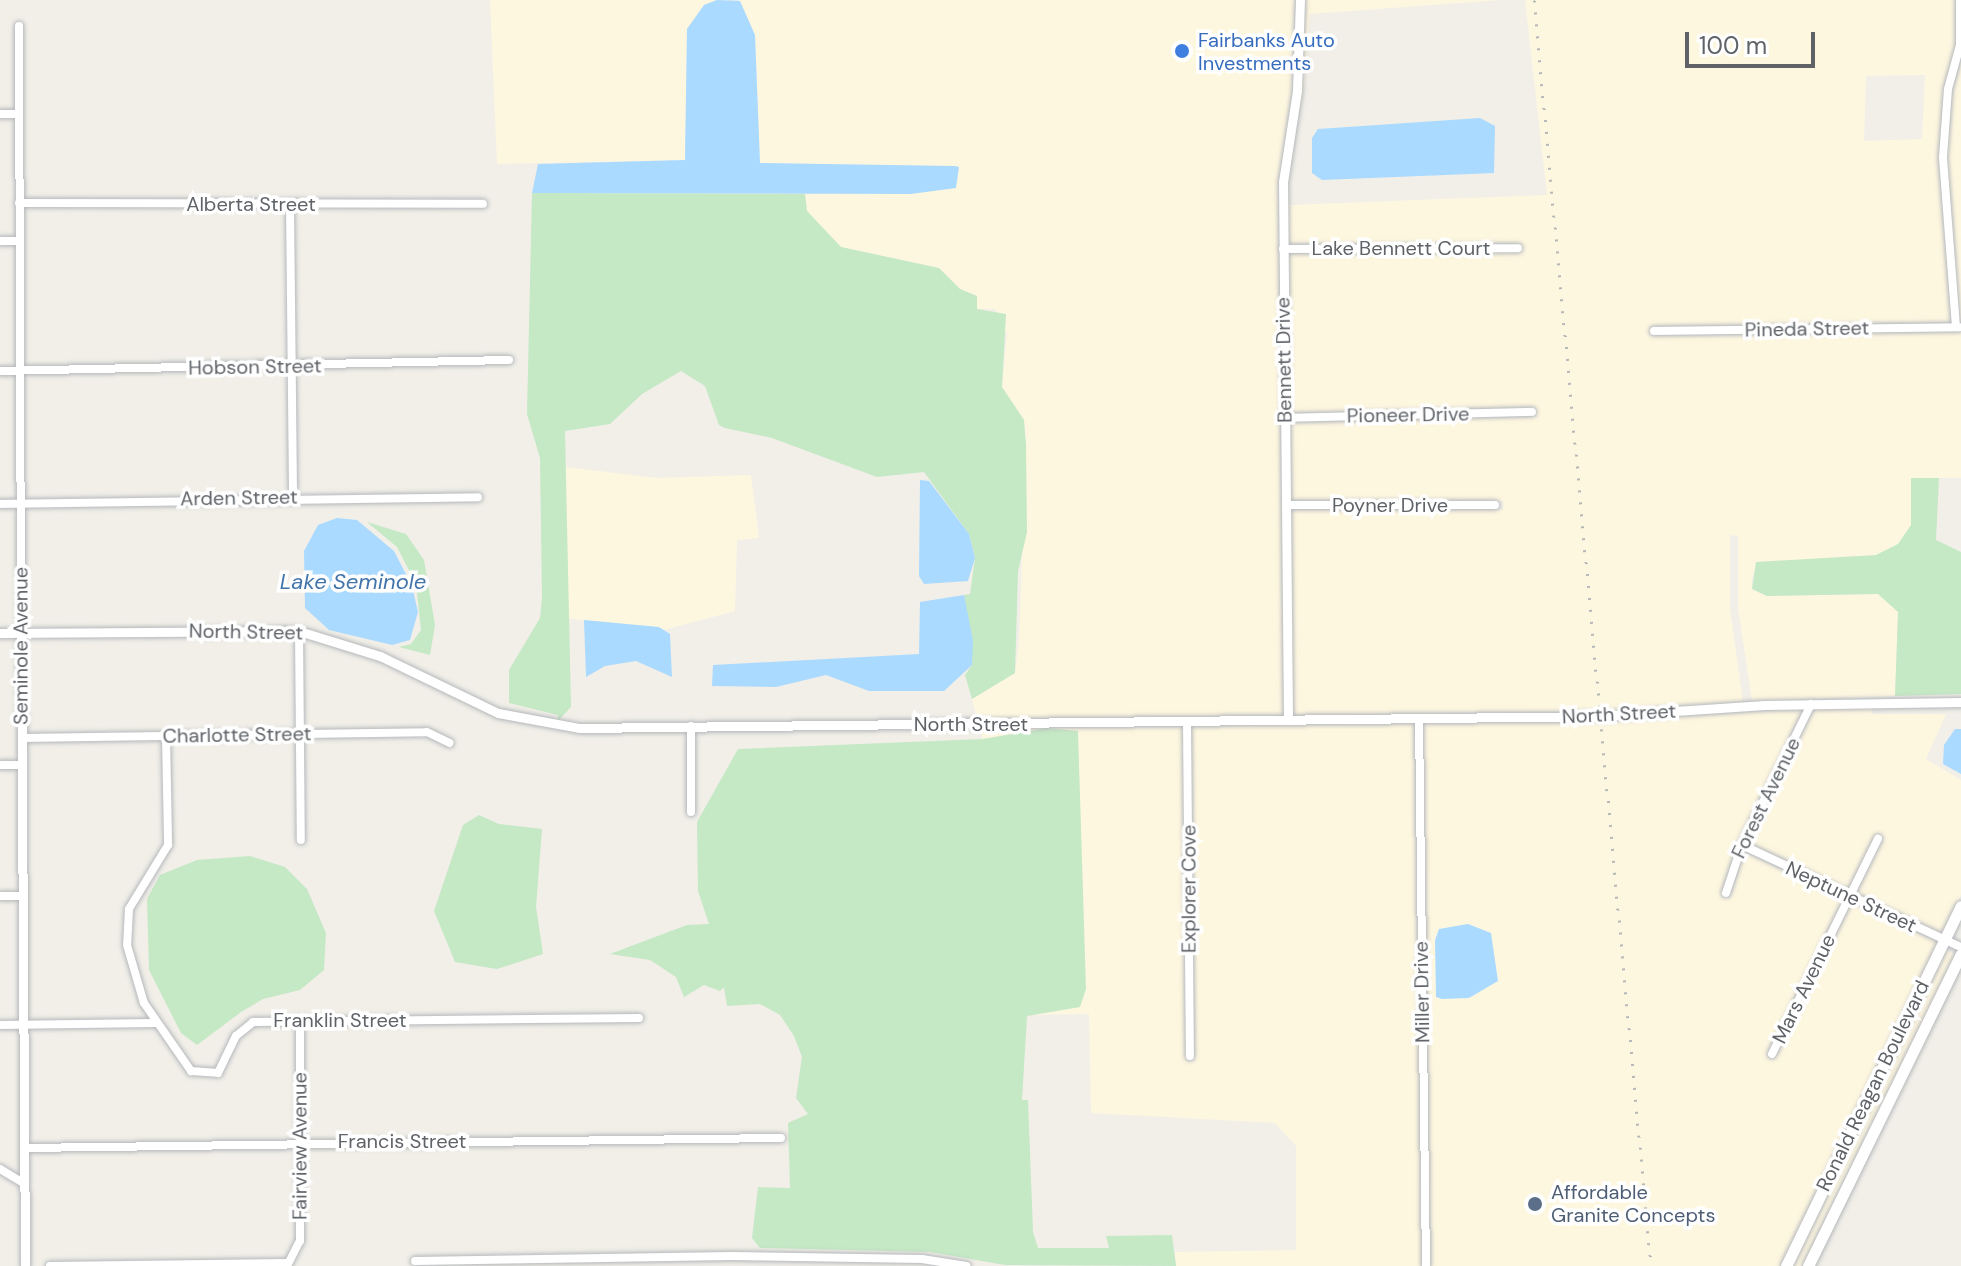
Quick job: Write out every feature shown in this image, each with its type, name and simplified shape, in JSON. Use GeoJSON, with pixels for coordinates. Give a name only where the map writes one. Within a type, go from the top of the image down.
{"type":"FeatureCollection","features":[{"type":"Feature","properties":{"kind":"main road","name":"Ronald Reagan Boulevard"},"geometry":{"type":"LineString","coordinates":[[1786,1266],[1961,906]]}},
{"type":"Feature","properties":{"kind":"main road","name":"Ronald Reagan Boulevard"},"geometry":{"type":"LineString","coordinates":[[1808,1266],[1961,954]]}},
{"type":"Feature","properties":{"kind":"street","name":"Bennett Drive"},"geometry":{"type":"LineString","coordinates":[[1288,720],[1283,182],[1297,90],[1300,0]]}},
{"type":"Feature","properties":{"kind":"street"},"geometry":{"type":"LineString","coordinates":[[1958,327],[1943,157],[1948,89],[1960,45],[1960,0]]}},
{"type":"Feature","properties":{"kind":"street","name":"Seminole Avenue"},"geometry":{"type":"LineString","coordinates":[[19,26],[25,1266]]}},
{"type":"Feature","properties":{"kind":"street"},"geometry":{"type":"LineString","coordinates":[[0,114],[19,114]]}},
{"type":"Feature","properties":{"kind":"street","name":"Alberta Street"},"geometry":{"type":"LineString","coordinates":[[19,203],[483,204]]}},
{"type":"Feature","properties":{"kind":"street"},"geometry":{"type":"LineString","coordinates":[[290,205],[293,497]]}},
{"type":"Feature","properties":{"kind":"street"},"geometry":{"type":"LineString","coordinates":[[0,241],[19,241]]}},
{"type":"Feature","properties":{"kind":"street","name":"Lake Bennett Court"},"geometry":{"type":"LineString","coordinates":[[1283,249],[1518,248]]}},
{"type":"Feature","properties":{"kind":"street","name":"Pineda Street"},"geometry":{"type":"LineString","coordinates":[[1654,331],[1958,327]]}},
{"type":"Feature","properties":{"kind":"street","name":"Hobson Street"},"geometry":{"type":"LineString","coordinates":[[0,371],[509,360]]}},
{"type":"Feature","properties":{"kind":"street","name":"Pioneer Drive"},"geometry":{"type":"LineString","coordinates":[[1285,418],[1532,412]]}},
{"type":"Feature","properties":{"kind":"street","name":"Arden Street"},"geometry":{"type":"LineString","coordinates":[[0,504],[293,497],[478,497]]}},
{"type":"Feature","properties":{"kind":"street","name":"Poyner Drive"},"geometry":{"type":"LineString","coordinates":[[1286,505],[1495,505]]}},
{"type":"Feature","properties":{"kind":"street"},"geometry":{"type":"LineString","coordinates":[[299,631],[301,840]]}},
{"type":"Feature","properties":{"kind":"street","name":"North Street"},"geometry":{"type":"LineString","coordinates":[[0,633],[299,631],[359,647],[521,720],[579,728],[1600,716],[1811,704],[1961,702]]}},
{"type":"Feature","properties":{"kind":"street","name":"Forest Avenue"},"geometry":{"type":"LineString","coordinates":[[1726,893],[1742,845],[1811,704]]}},
{"type":"Feature","properties":{"kind":"street","name":"Miller Drive"},"geometry":{"type":"LineString","coordinates":[[1419,718],[1426,1266]]}},
{"type":"Feature","properties":{"kind":"street","name":"Explorer Cove"},"geometry":{"type":"LineString","coordinates":[[1187,722],[1190,1056]]}},
{"type":"Feature","properties":{"kind":"street"},"geometry":{"type":"LineString","coordinates":[[691,726],[691,812]]}},
{"type":"Feature","properties":{"kind":"street","name":"Charlotte Street"},"geometry":{"type":"LineString","coordinates":[[22,738],[427,732],[450,743]]}},
{"type":"Feature","properties":{"kind":"street"},"geometry":{"type":"LineString","coordinates":[[0,1025],[156,1023],[130,965],[126,927],[135,897],[164,859],[168,845],[166,736]]}},
{"type":"Feature","properties":{"kind":"street"},"geometry":{"type":"LineString","coordinates":[[0,765],[22,765]]}},
{"type":"Feature","properties":{"kind":"street","name":"Mars Avenue"},"geometry":{"type":"LineString","coordinates":[[1772,1054],[1878,839]]}},
{"type":"Feature","properties":{"kind":"street","name":"Neptune Street"},"geometry":{"type":"LineString","coordinates":[[1742,845],[1961,947]]}},
{"type":"Feature","properties":{"kind":"street"},"geometry":{"type":"LineString","coordinates":[[0,896],[22,896]]}},
{"type":"Feature","properties":{"kind":"street","name":"Franklin Street"},"geometry":{"type":"LineString","coordinates":[[156,1023],[184,1064],[210,1075],[223,1068],[236,1036],[253,1022],[639,1018]]}},
{"type":"Feature","properties":{"kind":"street","name":"Fairview Avenue"},"geometry":{"type":"LineString","coordinates":[[287,1265],[300,1241],[300,1022]]}},
{"type":"Feature","properties":{"kind":"street","name":"Francis Street"},"geometry":{"type":"LineString","coordinates":[[24,1148],[299,1141],[781,1138]]}},
{"type":"Feature","properties":{"kind":"street"},"geometry":{"type":"LineString","coordinates":[[0,1169],[23,1183]]}},
{"type":"Feature","properties":{"kind":"street"},"geometry":{"type":"LineString","coordinates":[[732,1256],[732,1266]]}},
{"type":"Feature","properties":{"kind":"street"},"geometry":{"type":"LineString","coordinates":[[415,1261],[634,1262],[732,1256],[922,1259],[966,1266]]}},
{"type":"Feature","properties":{"kind":"street"},"geometry":{"type":"LineString","coordinates":[[50,1266],[287,1265]]}},
{"type":"Feature","properties":{"kind":"shaded area"},"geometry":{"type":"Polygon","coordinates":[[[490,0],[717,0],[704,5],[687,29],[685,160],[497,164],[490,0]]]}},
{"type":"Feature","properties":{"kind":"shaded area"},"geometry":{"type":"Polygon","coordinates":[[[739,0],[1295,0],[1292,89],[1278,186],[1283,715],[977,719],[972,699],[1015,673],[1019,641],[1026,445],[1024,420],[1002,387],[1007,334],[995,309],[977,309],[977,296],[960,289],[939,268],[841,247],[807,211],[805,194],[955,188],[959,167],[760,163],[755,35],[739,0]]]}},
{"type":"Feature","properties":{"kind":"shaded area"},"geometry":{"type":"Polygon","coordinates":[[[1304,0],[1500,0],[1310,14],[1304,90],[1289,163],[1290,205],[1547,195],[1525,0],[1955,0],[1956,44],[1944,88],[1938,156],[1951,322],[1649,326],[1650,336],[1961,332],[1961,478],[1911,478],[1911,525],[1898,544],[1876,556],[1757,562],[1752,578],[1752,589],[1767,596],[1878,594],[1898,612],[1895,696],[1752,701],[1738,608],[1738,536],[1730,535],[1730,609],[1743,702],[1600,711],[1292,715],[1290,510],[1503,510],[1503,501],[1290,500],[1289,423],[1537,417],[1536,407],[1289,413],[1288,254],[1522,252],[1522,243],[1288,244],[1287,182],[1290,148],[1301,90],[1304,0]],[[1925,75],[1866,76],[1864,141],[1922,139],[1925,75]]]}},
{"type":"Feature","properties":{"kind":"shaded area"},"geometry":{"type":"Polygon","coordinates":[[[1961,62],[1960,322],[1947,157],[1953,90],[1961,62]]]}},
{"type":"Feature","properties":{"kind":"shaded area"},"geometry":{"type":"Polygon","coordinates":[[[565,467],[657,478],[751,475],[759,538],[737,540],[735,611],[664,630],[566,618],[565,467]]]}},
{"type":"Feature","properties":{"kind":"shaded area"},"geometry":{"type":"Polygon","coordinates":[[[1871,708],[1872,714],[1946,714],[1926,759],[1961,780],[1961,895],[1943,934],[1856,894],[1884,838],[1877,833],[1848,890],[1748,843],[1814,709],[1871,708]]]}},
{"type":"Feature","properties":{"kind":"shaded area"},"geometry":{"type":"Polygon","coordinates":[[[1804,709],[1739,839],[1721,897],[1730,899],[1744,852],[1844,899],[1766,1056],[1774,1060],[1852,903],[1938,943],[1781,1266],[1431,1266],[1423,723],[1605,721],[1804,709]]]}},
{"type":"Feature","properties":{"kind":"shaded area"},"geometry":{"type":"Polygon","coordinates":[[[1414,723],[1422,1266],[1176,1266],[1175,1252],[1296,1250],[1296,1146],[1275,1123],[1091,1113],[1089,1014],[1030,1015],[1080,1007],[1047,728],[1183,727],[1186,1062],[1195,1061],[1192,727],[1414,723]]]}},
{"type":"Feature","properties":{"kind":"shaded area"},"geometry":{"type":"Polygon","coordinates":[[[1047,728],[983,739],[980,729],[1047,728]]]}},
{"type":"Feature","properties":{"kind":"shaded area"},"geometry":{"type":"Polygon","coordinates":[[[1946,950],[1956,954],[1802,1266],[1791,1266],[1946,950]]]}},
{"type":"Feature","properties":{"kind":"green space"},"geometry":{"type":"Polygon","coordinates":[[[532,193],[805,194],[807,211],[841,247],[939,268],[960,289],[977,296],[977,309],[1006,314],[1002,387],[1024,420],[1026,445],[1027,532],[1018,571],[1015,673],[972,699],[965,675],[972,665],[964,595],[970,594],[975,558],[969,534],[924,472],[877,477],[772,438],[725,428],[719,425],[705,386],[681,371],[642,394],[610,424],[565,431],[571,707],[558,721],[558,715],[509,703],[509,670],[540,618],[542,598],[540,458],[527,414],[532,193]]]}},
{"type":"Feature","properties":{"kind":"green space"},"geometry":{"type":"Polygon","coordinates":[[[1911,478],[1939,478],[1936,540],[1961,552],[1961,694],[1895,696],[1898,612],[1878,594],[1767,596],[1752,589],[1756,562],[1876,555],[1898,544],[1911,525],[1911,478]]]}},
{"type":"Feature","properties":{"kind":"green space"},"geometry":{"type":"Polygon","coordinates":[[[367,522],[406,534],[424,560],[435,625],[430,655],[399,647],[411,644],[421,630],[416,584],[397,547],[367,522]]]}},
{"type":"Feature","properties":{"kind":"green space"},"geometry":{"type":"Polygon","coordinates":[[[1047,728],[1078,731],[1086,989],[1080,1007],[1027,1016],[1022,1100],[1028,1100],[1033,1232],[1038,1248],[1109,1248],[1106,1236],[1172,1235],[1176,1266],[1005,1265],[930,1252],[760,1248],[752,1238],[758,1187],[790,1188],[788,1123],[808,1114],[796,1098],[802,1057],[794,1036],[780,1015],[760,1004],[727,1006],[724,987],[720,991],[704,985],[684,997],[676,977],[650,960],[610,954],[687,925],[709,924],[698,891],[697,822],[738,749],[983,739],[1047,728]]]}},
{"type":"Feature","properties":{"kind":"green space"},"geometry":{"type":"Polygon","coordinates":[[[479,815],[499,824],[542,829],[536,907],[543,954],[497,969],[455,962],[434,911],[463,825],[479,815]]]}},
{"type":"Feature","properties":{"kind":"green space"},"geometry":{"type":"Polygon","coordinates":[[[250,856],[285,867],[307,889],[326,933],[324,970],[300,990],[263,999],[197,1045],[181,1033],[149,970],[147,899],[160,875],[197,860],[250,856]]]}},
{"type":"Feature","properties":{"kind":"water"},"geometry":{"type":"Polygon","coordinates":[[[717,0],[740,1],[755,35],[760,163],[955,166],[959,167],[956,188],[911,194],[532,193],[538,164],[685,160],[687,29],[704,5],[717,0]]]}},
{"type":"Feature","properties":{"kind":"water"},"geometry":{"type":"Polygon","coordinates":[[[1480,118],[1495,126],[1494,173],[1322,180],[1312,173],[1312,138],[1318,129],[1480,118]]]}},
{"type":"Feature","properties":{"kind":"water"},"geometry":{"type":"Polygon","coordinates":[[[920,480],[929,481],[969,534],[975,558],[968,581],[924,584],[919,576],[920,480]]]}},
{"type":"Feature","properties":{"kind":"water","name":"Lake Seminole"},"geometry":{"type":"Polygon","coordinates":[[[337,518],[357,520],[394,551],[412,586],[418,612],[410,640],[392,645],[329,630],[305,608],[304,551],[318,525],[337,518]]]}},
{"type":"Feature","properties":{"kind":"water"},"geometry":{"type":"Polygon","coordinates":[[[964,595],[973,641],[972,665],[944,691],[869,691],[826,675],[776,687],[712,686],[713,665],[919,654],[920,602],[964,595]]]}},
{"type":"Feature","properties":{"kind":"water"},"geometry":{"type":"Polygon","coordinates":[[[584,620],[659,627],[670,634],[672,677],[636,661],[605,666],[586,677],[584,620]]]}},
{"type":"Feature","properties":{"kind":"water"},"geometry":{"type":"Polygon","coordinates":[[[1955,729],[1961,729],[1961,774],[1943,764],[1944,745],[1955,729]]]}},
{"type":"Feature","properties":{"kind":"water"},"geometry":{"type":"Polygon","coordinates":[[[1468,924],[1491,933],[1498,981],[1469,998],[1436,997],[1435,940],[1439,929],[1468,924]]]}},
{"type":"Feature","properties":{"kind":"railway"},"geometry":{"type":"LineString","coordinates":[[1534,0],[1651,1266]]}},
{"type":"Feature","properties":{"kind":"place","name":"Fairbanks Auto Investments"},"geometry":{"type":"Point","coordinates":[1182,51]}},
{"type":"Feature","properties":{"kind":"place","name":"Affordable Granite Concepts"},"geometry":{"type":"Point","coordinates":[1535,1204]}}]}
